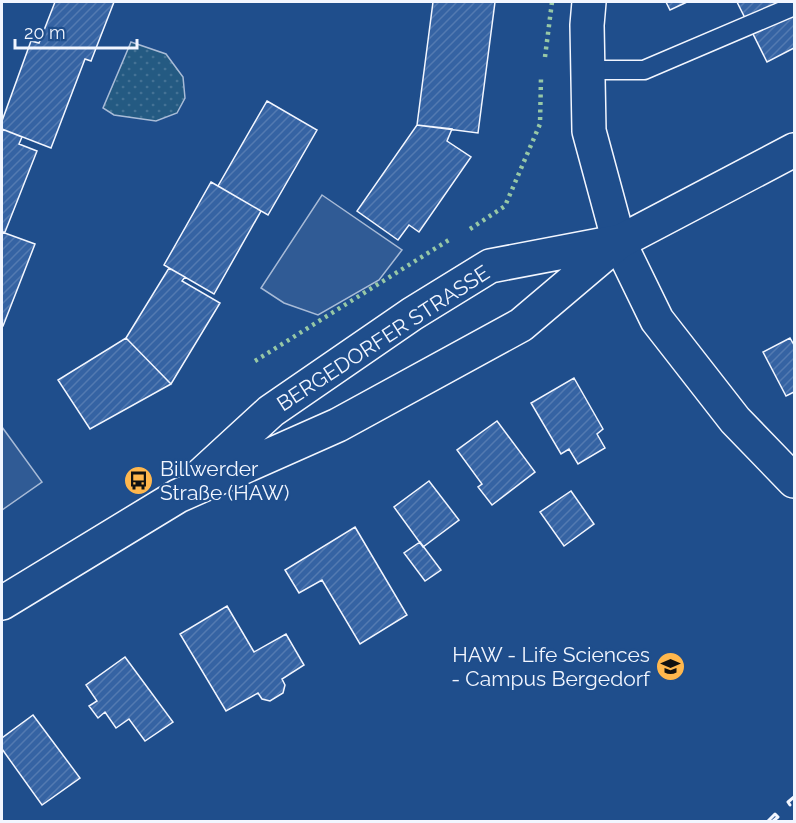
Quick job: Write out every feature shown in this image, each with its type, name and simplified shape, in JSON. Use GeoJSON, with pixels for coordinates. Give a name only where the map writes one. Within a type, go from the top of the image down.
{"type":"FeatureCollection","features":[{"type":"Feature","properties":{"kind":"main road"},"geometry":{"type":"LineString","coordinates":[[590,2],[587,25],[589,131],[619,242],[657,320],[735,420],[795,481]]}},
{"type":"Feature","properties":{"kind":"main road","name":"BERGEDORFER STRASSE"},"geometry":{"type":"LineString","coordinates":[[2,603],[178,496],[338,425],[521,325],[619,242],[795,150]]}},
{"type":"Feature","properties":{"kind":"main road","name":"BERGEDORFER STRASSE"},"geometry":{"type":"LineString","coordinates":[[178,496],[271,411],[412,314],[490,266],[619,242]]}},
{"type":"Feature","properties":{"kind":"lane"},"geometry":{"type":"LineString","coordinates":[[588,70],[644,70],[795,6]]}},
{"type":"Feature","properties":{"kind":"shaded area"},"geometry":{"type":"Polygon","coordinates":[[[131,42],[166,54],[183,77],[185,98],[177,113],[156,121],[114,115],[103,108],[131,42]]]}},
{"type":"Feature","properties":{"kind":"shaded area"},"geometry":{"type":"Polygon","coordinates":[[[322,195],[402,250],[379,280],[318,315],[284,303],[261,288],[322,195]]]}},
{"type":"Feature","properties":{"kind":"shaded area"},"geometry":{"type":"Polygon","coordinates":[[[2,427],[42,482],[2,510],[2,427]]]}},
{"type":"Feature","properties":{"kind":"building"},"geometry":{"type":"Polygon","coordinates":[[[55,2],[114,2],[91,61],[85,59],[51,148],[2,129],[2,121],[31,41],[39,43],[55,2]]]}},
{"type":"Feature","properties":{"kind":"building"},"geometry":{"type":"Polygon","coordinates":[[[433,2],[495,2],[478,133],[417,125],[433,2]]]}},
{"type":"Feature","properties":{"kind":"building"},"geometry":{"type":"Polygon","coordinates":[[[666,2],[687,2],[670,10],[666,2]]]}},
{"type":"Feature","properties":{"kind":"building"},"geometry":{"type":"Polygon","coordinates":[[[737,2],[794,2],[794,48],[767,62],[737,2]]]}},
{"type":"Feature","properties":{"kind":"building"},"geometry":{"type":"Polygon","coordinates":[[[267,101],[317,130],[268,215],[218,186],[267,101]]]}},
{"type":"Feature","properties":{"kind":"building"},"geometry":{"type":"Polygon","coordinates":[[[417,125],[452,129],[447,141],[471,157],[419,232],[409,225],[398,240],[357,211],[417,125]]]}},
{"type":"Feature","properties":{"kind":"building"},"geometry":{"type":"Polygon","coordinates":[[[2,129],[22,137],[19,144],[37,151],[5,232],[2,232],[2,129]]]}},
{"type":"Feature","properties":{"kind":"building"},"geometry":{"type":"Polygon","coordinates":[[[211,182],[261,211],[214,294],[164,265],[211,182]]]}},
{"type":"Feature","properties":{"kind":"building"},"geometry":{"type":"Polygon","coordinates":[[[2,232],[35,244],[3,326],[2,326],[2,232]]]}},
{"type":"Feature","properties":{"kind":"building"},"geometry":{"type":"Polygon","coordinates":[[[169,268],[185,277],[182,281],[220,303],[171,384],[126,338],[169,268]]]}},
{"type":"Feature","properties":{"kind":"building"},"geometry":{"type":"Polygon","coordinates":[[[126,338],[171,384],[90,429],[58,380],[126,338]]]}},
{"type":"Feature","properties":{"kind":"building"},"geometry":{"type":"Polygon","coordinates":[[[790,338],[794,345],[794,392],[786,396],[763,352],[790,338]]]}},
{"type":"Feature","properties":{"kind":"building"},"geometry":{"type":"Polygon","coordinates":[[[574,378],[603,429],[597,434],[605,448],[578,464],[569,449],[561,454],[531,403],[574,378]]]}},
{"type":"Feature","properties":{"kind":"building"},"geometry":{"type":"Polygon","coordinates":[[[497,421],[535,472],[492,505],[478,487],[482,484],[457,450],[497,421]]]}},
{"type":"Feature","properties":{"kind":"building"},"geometry":{"type":"Polygon","coordinates":[[[429,481],[459,520],[423,547],[394,507],[429,481]]]}},
{"type":"Feature","properties":{"kind":"building"},"geometry":{"type":"Polygon","coordinates":[[[571,491],[594,524],[564,546],[540,512],[571,491]]]}},
{"type":"Feature","properties":{"kind":"building"},"geometry":{"type":"Polygon","coordinates":[[[355,527],[407,615],[360,644],[322,580],[299,593],[285,570],[355,527]]]}},
{"type":"Feature","properties":{"kind":"building"},"geometry":{"type":"Polygon","coordinates":[[[420,542],[441,570],[425,581],[404,553],[420,542]]]}},
{"type":"Feature","properties":{"kind":"building"},"geometry":{"type":"Polygon","coordinates":[[[227,606],[254,652],[286,634],[304,665],[282,679],[285,685],[283,693],[270,701],[262,699],[258,693],[226,711],[180,634],[227,606]]]}},
{"type":"Feature","properties":{"kind":"building"},"geometry":{"type":"Polygon","coordinates":[[[125,657],[173,722],[145,741],[129,719],[116,728],[105,712],[98,718],[89,706],[97,701],[86,685],[125,657]]]}},
{"type":"Feature","properties":{"kind":"building"},"geometry":{"type":"Polygon","coordinates":[[[33,715],[80,778],[42,805],[2,749],[2,738],[33,715]]]}},
{"type":"Feature","properties":{"kind":"hedge"},"geometry":{"type":"LineString","coordinates":[[545,57],[552,2]]}},
{"type":"Feature","properties":{"kind":"hedge"},"geometry":{"type":"LineString","coordinates":[[470,229],[505,206],[540,124],[541,78]]}},
{"type":"Feature","properties":{"kind":"hedge"},"geometry":{"type":"LineString","coordinates":[[255,361],[452,238]]}},
{"type":"Feature","properties":{"kind":"wall"},"geometry":{"type":"LineString","coordinates":[[790,805],[788,802],[794,797]]}},
{"type":"Feature","properties":{"kind":"wall"},"geometry":{"type":"LineString","coordinates":[[767,822],[775,814],[778,817],[772,822]]}},
{"type":"Feature","properties":{"kind":"place","name":"Billwerder Straße (HAW)"},"geometry":{"type":"Point","coordinates":[139,480]}},
{"type":"Feature","properties":{"kind":"place","name":"HAW - Life Sciences - Campus Bergedorf"},"geometry":{"type":"Point","coordinates":[671,666]}}]}
